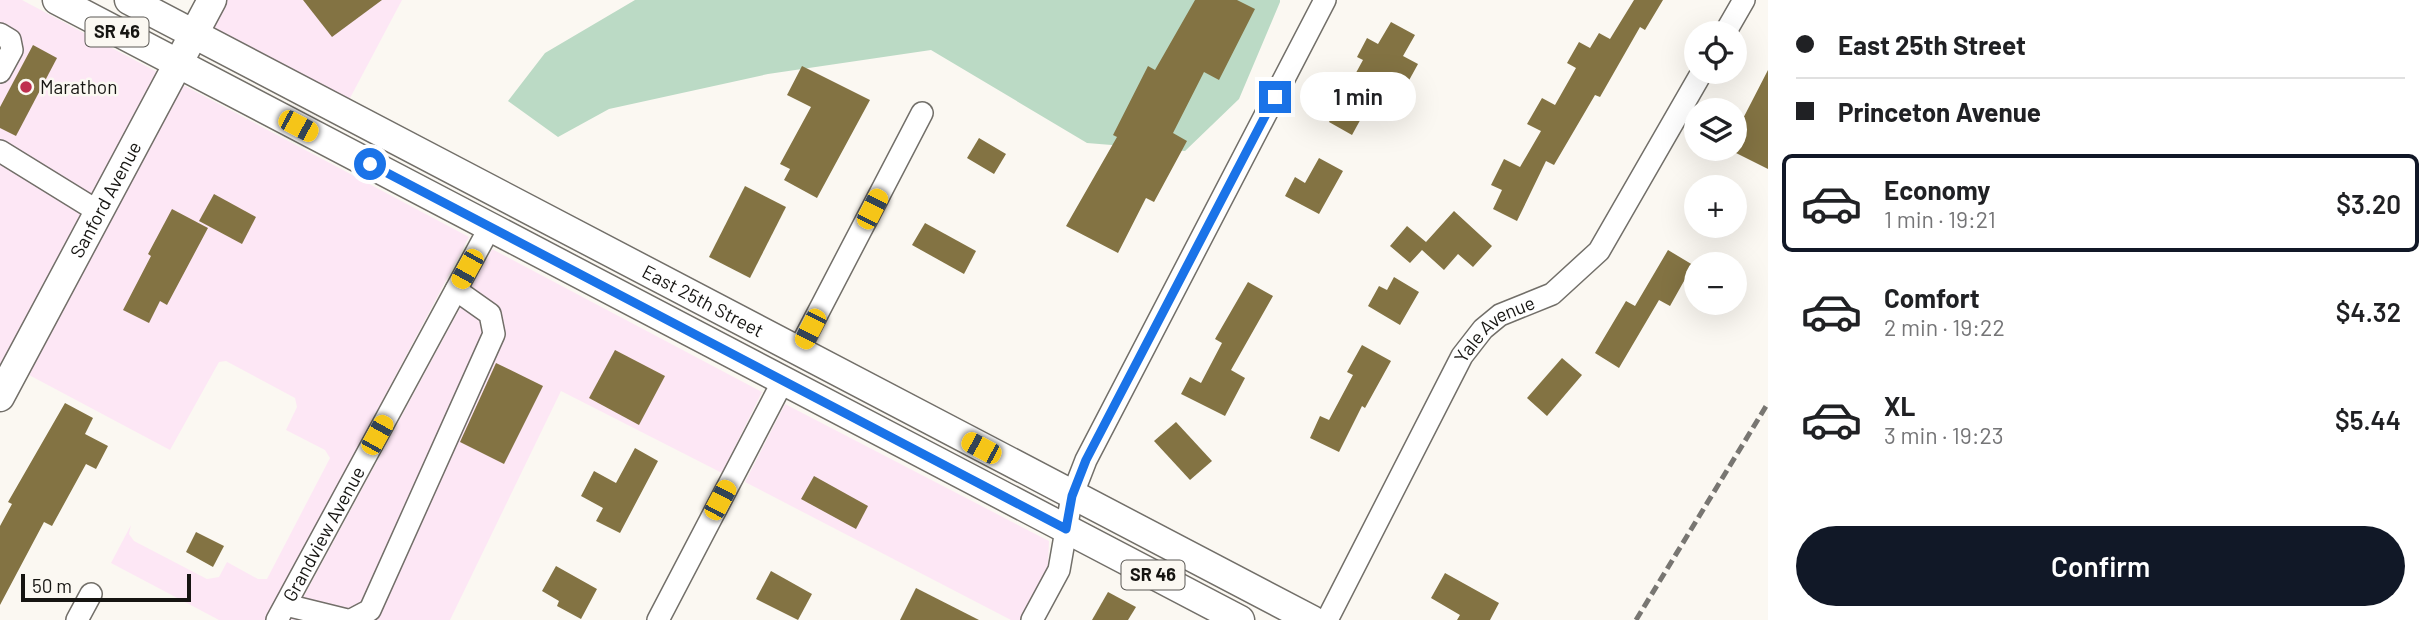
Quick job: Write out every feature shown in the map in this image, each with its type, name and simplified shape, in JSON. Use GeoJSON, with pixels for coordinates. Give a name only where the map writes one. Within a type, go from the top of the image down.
{"type":"FeatureCollection","features":[{"type":"Feature","properties":{"kind":"main road","name":"East 25th Street"},"geometry":{"type":"LineString","coordinates":[[57,0],[1240,620]]}},
{"type":"Feature","properties":{"kind":"main road","name":"East 25th Street"},"geometry":{"type":"LineString","coordinates":[[129,0],[797,353],[1312,620]]}},
{"type":"Feature","properties":{"kind":"main road","name":"Sanford Avenue"},"geometry":{"type":"LineString","coordinates":[[0,397],[212,0]]}},
{"type":"Feature","properties":{"kind":"main road"},"geometry":{"type":"LineString","coordinates":[[649,309],[683,312],[772,358],[797,353]]}},
{"type":"Feature","properties":{"kind":"street"},"geometry":{"type":"LineString","coordinates":[[1032,620],[1059,570],[1072,496],[1086,460],[1325,0]]}},
{"type":"Feature","properties":{"kind":"street"},"geometry":{"type":"LineString","coordinates":[[1732,21],[1744,0]]}},
{"type":"Feature","properties":{"kind":"street"},"geometry":{"type":"LineString","coordinates":[[0,34],[10,40],[12,50],[0,72]]}},
{"type":"Feature","properties":{"kind":"street","name":"Yale Avenue"},"geometry":{"type":"LineString","coordinates":[[1327,620],[1462,356],[1483,329],[1500,314],[1552,294],[1599,251],[1695,84]]}},
{"type":"Feature","properties":{"kind":"street"},"geometry":{"type":"LineString","coordinates":[[797,353],[922,113]]}},
{"type":"Feature","properties":{"kind":"street"},"geometry":{"type":"LineString","coordinates":[[0,151],[99,212]]}},
{"type":"Feature","properties":{"kind":"street","name":"Grandview Avenue"},"geometry":{"type":"LineString","coordinates":[[281,612],[490,227]]}},
{"type":"Feature","properties":{"kind":"street"},"geometry":{"type":"LineString","coordinates":[[281,612],[356,617],[494,334],[490,314],[456,290]]}},
{"type":"Feature","properties":{"kind":"street"},"geometry":{"type":"LineString","coordinates":[[658,620],[783,381]]}},
{"type":"Feature","properties":{"kind":"street"},"geometry":{"type":"LineString","coordinates":[[77,620],[91,594]]}},
{"type":"Feature","properties":{"kind":"shaded area"},"geometry":{"type":"Polygon","coordinates":[[[0,0],[22,0],[157,72],[0,371],[0,0]]]}},
{"type":"Feature","properties":{"kind":"shaded area"},"geometry":{"type":"Polygon","coordinates":[[[224,0],[402,0],[349,100],[210,26],[224,0]]]}},
{"type":"Feature","properties":{"kind":"shaded area"},"geometry":{"type":"Polygon","coordinates":[[[183,85],[469,237],[266,620],[219,620],[111,563],[131,525],[129,534],[134,541],[207,579],[219,577],[227,562],[258,579],[267,579],[330,458],[325,450],[286,430],[297,407],[295,398],[226,361],[219,362],[170,450],[29,375],[183,85]]]}},
{"type":"Feature","properties":{"kind":"shaded area"},"geometry":{"type":"Polygon","coordinates":[[[492,249],[762,392],[722,473],[561,391],[450,620],[291,620],[492,249]]]}},
{"type":"Feature","properties":{"kind":"shaded area"},"geometry":{"type":"Polygon","coordinates":[[[785,404],[1049,541],[1048,566],[1020,620],[1011,620],[745,482],[785,404]]]}},
{"type":"Feature","properties":{"kind":"green space"},"geometry":{"type":"Polygon","coordinates":[[[635,0],[1280,2],[1239,99],[1185,151],[1087,143],[931,50],[768,74],[609,109],[558,137],[508,101],[545,53],[635,0]]]}},
{"type":"Feature","properties":{"kind":"building"},"geometry":{"type":"Polygon","coordinates":[[[303,0],[382,0],[332,37],[303,0]]]}},
{"type":"Feature","properties":{"kind":"building"},"geometry":{"type":"Polygon","coordinates":[[[1195,0],[1237,0],[1255,9],[1219,80],[1204,72],[1173,133],[1187,141],[1154,202],[1146,198],[1118,253],[1066,226],[1117,137],[1113,135],[1148,66],[1155,70],[1195,0]]]}},
{"type":"Feature","properties":{"kind":"building"},"geometry":{"type":"Polygon","coordinates":[[[1634,0],[1663,0],[1645,30],[1640,27],[1600,97],[1595,95],[1554,165],[1546,161],[1517,221],[1493,209],[1502,190],[1491,185],[1504,159],[1520,167],[1541,131],[1527,124],[1542,98],[1555,105],[1576,68],[1567,63],[1579,42],[1590,48],[1599,33],[1610,39],[1634,0]]]}},
{"type":"Feature","properties":{"kind":"building"},"geometry":{"type":"Polygon","coordinates":[[[1391,22],[1415,35],[1403,56],[1418,64],[1407,84],[1386,73],[1352,135],[1329,122],[1363,60],[1357,57],[1367,38],[1378,44],[1391,22]]]}},
{"type":"Feature","properties":{"kind":"building"},"geometry":{"type":"Polygon","coordinates":[[[33,45],[57,58],[16,136],[0,128],[0,107],[33,45]]]}},
{"type":"Feature","properties":{"kind":"building"},"geometry":{"type":"Polygon","coordinates":[[[802,66],[870,100],[817,198],[784,180],[790,169],[780,164],[811,107],[787,95],[802,66]]]}},
{"type":"Feature","properties":{"kind":"building"},"geometry":{"type":"Polygon","coordinates":[[[1768,70],[1768,169],[1747,158],[1747,111],[1768,70]]]}},
{"type":"Feature","properties":{"kind":"building"},"geometry":{"type":"Polygon","coordinates":[[[979,138],[1006,154],[994,174],[967,158],[979,138]]]}},
{"type":"Feature","properties":{"kind":"building"},"geometry":{"type":"Polygon","coordinates":[[[1319,158],[1343,171],[1319,214],[1285,196],[1295,177],[1305,183],[1319,158]]]}},
{"type":"Feature","properties":{"kind":"building"},"geometry":{"type":"Polygon","coordinates":[[[745,186],[786,207],[750,278],[709,257],[745,186]]]}},
{"type":"Feature","properties":{"kind":"building"},"geometry":{"type":"Polygon","coordinates":[[[214,194],[256,217],[242,244],[199,221],[214,194]]]}},
{"type":"Feature","properties":{"kind":"building"},"geometry":{"type":"Polygon","coordinates":[[[172,209],[208,228],[167,305],[160,301],[149,323],[123,310],[172,209]]]}},
{"type":"Feature","properties":{"kind":"building"},"geometry":{"type":"Polygon","coordinates":[[[1454,211],[1492,246],[1473,267],[1458,254],[1444,270],[1422,250],[1410,263],[1390,246],[1407,226],[1426,242],[1454,211]]]}},
{"type":"Feature","properties":{"kind":"building"},"geometry":{"type":"Polygon","coordinates":[[[925,223],[976,251],[964,274],[912,245],[925,223]]]}},
{"type":"Feature","properties":{"kind":"building"},"geometry":{"type":"Polygon","coordinates":[[[1668,250],[1684,260],[1684,281],[1670,306],[1659,300],[1619,368],[1595,353],[1626,301],[1635,306],[1668,250]]]}},
{"type":"Feature","properties":{"kind":"building"},"geometry":{"type":"Polygon","coordinates":[[[1394,277],[1419,292],[1400,325],[1368,306],[1379,286],[1387,290],[1394,277]]]}},
{"type":"Feature","properties":{"kind":"building"},"geometry":{"type":"Polygon","coordinates":[[[1248,282],[1273,296],[1231,370],[1245,378],[1225,416],[1181,394],[1190,377],[1201,383],[1222,343],[1215,339],[1248,282]]]}},
{"type":"Feature","properties":{"kind":"building"},"geometry":{"type":"Polygon","coordinates":[[[1362,345],[1391,361],[1365,408],[1362,406],[1339,452],[1310,438],[1320,416],[1329,420],[1353,375],[1347,372],[1362,345]]]}},
{"type":"Feature","properties":{"kind":"building"},"geometry":{"type":"Polygon","coordinates":[[[615,350],[665,376],[639,425],[589,398],[615,350]]]}},
{"type":"Feature","properties":{"kind":"building"},"geometry":{"type":"Polygon","coordinates":[[[1562,358],[1582,375],[1547,416],[1527,398],[1562,358]]]}},
{"type":"Feature","properties":{"kind":"building"},"geometry":{"type":"Polygon","coordinates":[[[496,363],[543,386],[504,464],[460,442],[496,363]]]}},
{"type":"Feature","properties":{"kind":"building"},"geometry":{"type":"Polygon","coordinates":[[[65,403],[93,418],[85,434],[108,446],[96,469],[86,464],[52,526],[44,522],[0,605],[0,526],[12,504],[8,502],[65,403]]]}},
{"type":"Feature","properties":{"kind":"building"},"geometry":{"type":"Polygon","coordinates":[[[1176,422],[1212,461],[1190,480],[1154,441],[1176,422]]]}},
{"type":"Feature","properties":{"kind":"building"},"geometry":{"type":"Polygon","coordinates":[[[635,448],[658,461],[620,533],[596,521],[603,508],[581,496],[594,471],[616,483],[635,448]]]}},
{"type":"Feature","properties":{"kind":"building"},"geometry":{"type":"Polygon","coordinates":[[[814,476],[868,506],[856,529],[801,499],[814,476]]]}},
{"type":"Feature","properties":{"kind":"building"},"geometry":{"type":"Polygon","coordinates":[[[196,532],[224,546],[213,567],[186,552],[196,532]]]}},
{"type":"Feature","properties":{"kind":"building"},"geometry":{"type":"Polygon","coordinates":[[[556,566],[597,589],[581,619],[557,606],[559,601],[542,591],[556,566]]]}},
{"type":"Feature","properties":{"kind":"building"},"geometry":{"type":"Polygon","coordinates":[[[771,571],[812,594],[798,620],[756,599],[771,571]]]}},
{"type":"Feature","properties":{"kind":"building"},"geometry":{"type":"Polygon","coordinates":[[[1445,573],[1499,603],[1490,620],[1457,620],[1460,615],[1431,598],[1445,573]]]}},
{"type":"Feature","properties":{"kind":"building"},"geometry":{"type":"Polygon","coordinates":[[[916,588],[979,620],[900,620],[916,588]]]}},
{"type":"Feature","properties":{"kind":"building"},"geometry":{"type":"Polygon","coordinates":[[[1108,592],[1136,607],[1128,620],[1092,620],[1108,592]]]}},
{"type":"Feature","properties":{"kind":"railway"},"geometry":{"type":"LineString","coordinates":[[1636,620],[1768,403]]}},
{"type":"Feature","properties":{"kind":"place","name":"Marathon"},"geometry":{"type":"Point","coordinates":[26,87]}},
{"type":"Feature","properties":{"kind":"route"},"geometry":{"type":"LineString","coordinates":[[370,164],[1066,529],[1072,496],[1086,460],[1275,97]]}}]}
